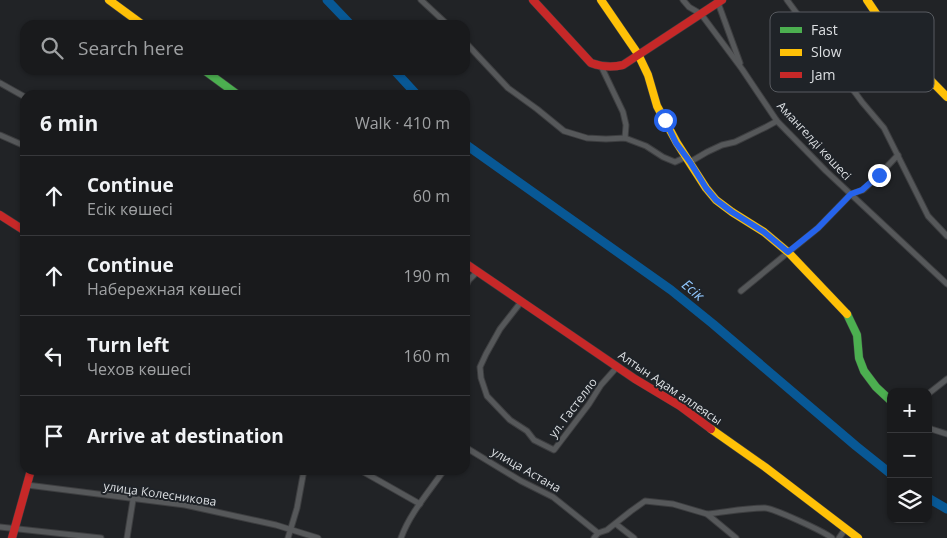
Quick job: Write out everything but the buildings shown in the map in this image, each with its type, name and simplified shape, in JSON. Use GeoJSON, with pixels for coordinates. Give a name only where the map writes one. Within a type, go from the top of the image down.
{"type":"FeatureCollection","features":[{"type":"Feature","properties":{"kind":"street"},"geometry":{"type":"LineString","coordinates":[[109,0],[136,20]]}},
{"type":"Feature","properties":{"kind":"street"},"geometry":{"type":"LineString","coordinates":[[421,0],[443,20]]}},
{"type":"Feature","properties":{"kind":"street"},"geometry":{"type":"LineString","coordinates":[[533,0],[591,62],[602,68],[614,68],[623,65],[719,1],[742,69]]}},
{"type":"Feature","properties":{"kind":"street"},"geometry":{"type":"LineString","coordinates":[[601,0],[638,54],[648,74],[657,106],[676,143],[706,188],[716,200],[764,232],[788,252],[844,310],[857,336],[858,356],[862,368],[868,379],[887,397]]}},
{"type":"Feature","properties":{"kind":"street","name":"Амангелді көшесі"},"geometry":{"type":"LineString","coordinates":[[682,0],[701,14],[778,120],[826,171],[947,284]]}},
{"type":"Feature","properties":{"kind":"street"},"geometry":{"type":"LineString","coordinates":[[787,0],[796,12]]}},
{"type":"Feature","properties":{"kind":"street"},"geometry":{"type":"LineString","coordinates":[[867,0],[875,12]]}},
{"type":"Feature","properties":{"kind":"street"},"geometry":{"type":"LineString","coordinates":[[470,47],[508,88],[564,131],[586,138],[625,138],[646,146],[675,162],[735,142],[778,120]]}},
{"type":"Feature","properties":{"kind":"street"},"geometry":{"type":"LineString","coordinates":[[602,68],[623,112],[626,125],[625,138]]}},
{"type":"Feature","properties":{"kind":"street"},"geometry":{"type":"LineString","coordinates":[[211,75],[231,90]]}},
{"type":"Feature","properties":{"kind":"street"},"geometry":{"type":"LineString","coordinates":[[0,83],[20,94]]}},
{"type":"Feature","properties":{"kind":"street"},"geometry":{"type":"LineString","coordinates":[[934,84],[947,97]]}},
{"type":"Feature","properties":{"kind":"street"},"geometry":{"type":"LineString","coordinates":[[855,92],[884,128],[928,216],[947,236]]}},
{"type":"Feature","properties":{"kind":"street"},"geometry":{"type":"LineString","coordinates":[[0,135],[20,144]]}},
{"type":"Feature","properties":{"kind":"street"},"geometry":{"type":"LineString","coordinates":[[742,291],[818,228],[851,194],[862,190],[898,156]]}},
{"type":"Feature","properties":{"kind":"street"},"geometry":{"type":"LineString","coordinates":[[0,216],[20,227]]}},
{"type":"Feature","properties":{"kind":"street","name":"Алтын Адам аллеясы"},"geometry":{"type":"LineString","coordinates":[[470,267],[635,379],[680,406],[765,467],[858,538]]}},
{"type":"Feature","properties":{"kind":"street"},"geometry":{"type":"LineString","coordinates":[[470,279],[477,272]]}},
{"type":"Feature","properties":{"kind":"street","name":"ул. Гастелло"},"geometry":{"type":"LineString","coordinates":[[521,302],[500,329],[486,354],[480,367],[481,378],[486,396],[534,440],[554,450],[601,385],[617,367]]}},
{"type":"Feature","properties":{"kind":"street"},"geometry":{"type":"LineString","coordinates":[[932,391],[947,379]]}},
{"type":"Feature","properties":{"kind":"street"},"geometry":{"type":"LineString","coordinates":[[932,429],[947,434]]}},
{"type":"Feature","properties":{"kind":"street","name":"улица Астана"},"geometry":{"type":"LineString","coordinates":[[470,450],[521,481],[553,497],[598,533]]}},
{"type":"Feature","properties":{"kind":"street"},"geometry":{"type":"LineString","coordinates":[[12,538],[30,475]]}},
{"type":"Feature","properties":{"kind":"street"},"geometry":{"type":"LineString","coordinates":[[288,538],[297,508],[303,475]]}},
{"type":"Feature","properties":{"kind":"street"},"geometry":{"type":"LineString","coordinates":[[369,475],[420,504]]}},
{"type":"Feature","properties":{"kind":"street"},"geometry":{"type":"LineString","coordinates":[[401,538],[405,526],[440,475]]}},
{"type":"Feature","properties":{"kind":"street","name":"улица Колесникова"},"geometry":{"type":"LineString","coordinates":[[27,485],[133,500],[185,505],[276,525],[318,538]]}},
{"type":"Feature","properties":{"kind":"street"},"geometry":{"type":"LineString","coordinates":[[127,538],[133,500]]}},
{"type":"Feature","properties":{"kind":"street"},"geometry":{"type":"LineString","coordinates":[[594,538],[598,533],[608,530],[646,501],[673,504],[707,514],[768,508],[817,529],[832,538]]}},
{"type":"Feature","properties":{"kind":"street"},"geometry":{"type":"LineString","coordinates":[[707,514],[736,538]]}},
{"type":"Feature","properties":{"kind":"street"},"geometry":{"type":"LineString","coordinates":[[616,524],[634,538]]}},
{"type":"Feature","properties":{"kind":"street"},"geometry":{"type":"LineString","coordinates":[[0,527],[99,538]]}},
{"type":"Feature","properties":{"kind":"street"},"geometry":{"type":"LineString","coordinates":[[839,538],[846,528]]}},
{"type":"Feature","properties":{"kind":"waterway","name":"Есік"},"geometry":{"type":"LineString","coordinates":[[327,0],[346,20]]}},
{"type":"Feature","properties":{"kind":"waterway","name":"Есік"},"geometry":{"type":"LineString","coordinates":[[399,75],[412,90]]}},
{"type":"Feature","properties":{"kind":"waterway","name":"Есік"},"geometry":{"type":"LineString","coordinates":[[470,148],[671,290],[887,471]]}},
{"type":"Feature","properties":{"kind":"waterway","name":"Есік"},"geometry":{"type":"LineString","coordinates":[[932,500],[947,509]]}},
{"type":"Feature","properties":{"kind":"traffic: fast"},"geometry":{"type":"LineString","coordinates":[[211,75],[231,90]]}},
{"type":"Feature","properties":{"kind":"traffic: fast"},"geometry":{"type":"LineString","coordinates":[[847,314],[857,335],[859,358],[864,371],[876,387],[887,397]]}},
{"type":"Feature","properties":{"kind":"traffic: slow"},"geometry":{"type":"LineString","coordinates":[[109,0],[136,20]]}},
{"type":"Feature","properties":{"kind":"traffic: slow"},"geometry":{"type":"LineString","coordinates":[[601,0],[638,54],[648,75],[657,106],[677,143],[706,188],[716,200],[764,232],[789,253],[847,314]]}},
{"type":"Feature","properties":{"kind":"traffic: slow"},"geometry":{"type":"LineString","coordinates":[[867,0],[875,12]]}},
{"type":"Feature","properties":{"kind":"traffic: slow"},"geometry":{"type":"LineString","coordinates":[[934,84],[947,97]]}},
{"type":"Feature","properties":{"kind":"traffic: slow"},"geometry":{"type":"LineString","coordinates":[[711,429],[765,467],[858,538]]}},
{"type":"Feature","properties":{"kind":"traffic: jam"},"geometry":{"type":"LineString","coordinates":[[533,0],[591,63],[611,67],[623,65],[722,0]]}},
{"type":"Feature","properties":{"kind":"traffic: jam"},"geometry":{"type":"LineString","coordinates":[[0,215],[20,228]]}},
{"type":"Feature","properties":{"kind":"traffic: jam"},"geometry":{"type":"LineString","coordinates":[[470,266],[635,379],[680,406],[711,429]]}},
{"type":"Feature","properties":{"kind":"traffic: jam"},"geometry":{"type":"LineString","coordinates":[[12,538],[30,475]]}},
{"type":"Feature","properties":{"kind":"route"},"geometry":{"type":"LineString","coordinates":[[665,120],[676,143],[716,200],[764,232],[788,252],[818,228],[851,194],[862,190],[879,175]]}}]}
